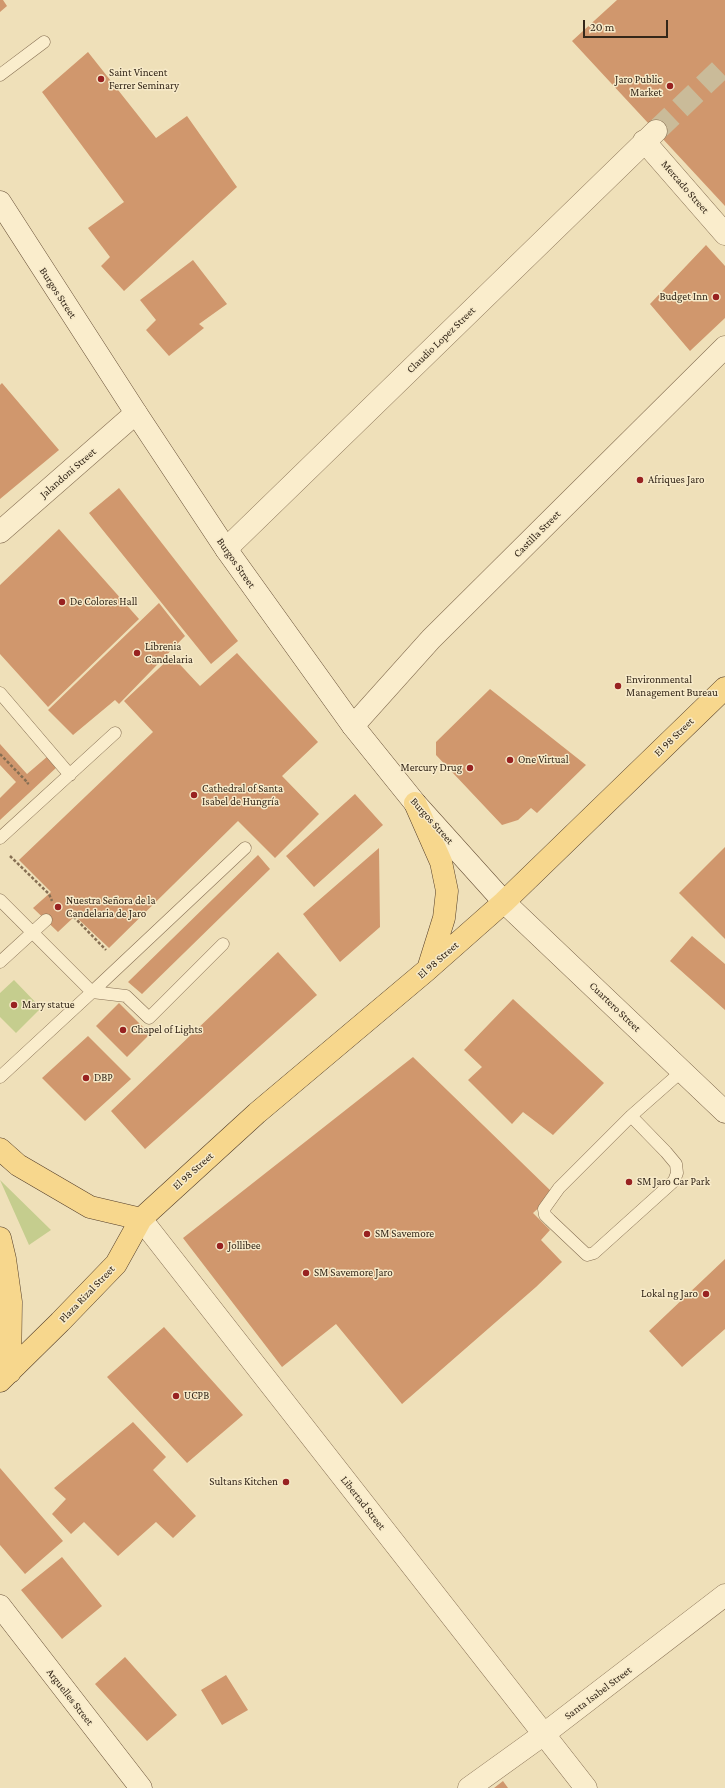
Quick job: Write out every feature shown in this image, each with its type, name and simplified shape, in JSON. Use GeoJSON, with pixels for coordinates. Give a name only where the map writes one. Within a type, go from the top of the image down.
{"type":"FeatureCollection","features":[{"type":"Feature","properties":{"kind":"main road","name":"El 98 Street"},"geometry":{"type":"LineString","coordinates":[[141,1219],[257,1113],[427,970],[504,902],[725,688]]}},
{"type":"Feature","properties":{"kind":"main road"},"geometry":{"type":"LineString","coordinates":[[415,803],[441,862],[447,890],[444,918],[427,970]]}},
{"type":"Feature","properties":{"kind":"main road"},"geometry":{"type":"LineString","coordinates":[[0,1149],[24,1169],[90,1207],[141,1219]]}},
{"type":"Feature","properties":{"kind":"main road","name":"Plaza Rizal Street"},"geometry":{"type":"LineString","coordinates":[[5,1376],[116,1264],[141,1219]]}},
{"type":"Feature","properties":{"kind":"main road","name":"Plaza Rizal Street"},"geometry":{"type":"LineString","coordinates":[[0,1238],[6,1259],[11,1302],[5,1376]]}},
{"type":"Feature","properties":{"kind":"street","name":"Mercado Street"},"geometry":{"type":"LineString","coordinates":[[650,136],[725,234]]}},
{"type":"Feature","properties":{"kind":"street","name":"Claudio Lopez Street"},"geometry":{"type":"LineString","coordinates":[[226,549],[650,136]]}},
{"type":"Feature","properties":{"kind":"street","name":"Burgos Street"},"geometry":{"type":"LineString","coordinates":[[0,202],[136,414],[226,549],[353,726],[415,803],[504,902]]}},
{"type":"Feature","properties":{"kind":"street","name":"Castilla Street"},"geometry":{"type":"LineString","coordinates":[[353,726],[431,639],[725,347]]}},
{"type":"Feature","properties":{"kind":"street","name":"Jalandoni Street"},"geometry":{"type":"LineString","coordinates":[[0,532],[136,414]]}},
{"type":"Feature","properties":{"kind":"street","name":"Cuartero Street"},"geometry":{"type":"LineString","coordinates":[[504,902],[725,1112]]}},
{"type":"Feature","properties":{"kind":"street","name":"Libertad Street"},"geometry":{"type":"LineString","coordinates":[[141,1219],[586,1788]]}},
{"type":"Feature","properties":{"kind":"street","name":"Santa Isabel Street"},"geometry":{"type":"LineString","coordinates":[[469,1788],[544,1734],[725,1595]]}},
{"type":"Feature","properties":{"kind":"street","name":"Arguelles Street"},"geometry":{"type":"LineString","coordinates":[[0,1606],[141,1788]]}},
{"type":"Feature","properties":{"kind":"lane"},"geometry":{"type":"LineString","coordinates":[[0,75],[44,42]]}},
{"type":"Feature","properties":{"kind":"lane"},"geometry":{"type":"LineString","coordinates":[[0,693],[70,775]]}},
{"type":"Feature","properties":{"kind":"lane"},"geometry":{"type":"LineString","coordinates":[[0,838],[115,733]]}},
{"type":"Feature","properties":{"kind":"lane"},"geometry":{"type":"LineString","coordinates":[[0,1077],[245,848]]}},
{"type":"Feature","properties":{"kind":"lane"},"geometry":{"type":"LineString","coordinates":[[0,900],[92,992],[126,996],[149,1018],[223,944]]}},
{"type":"Feature","properties":{"kind":"lane"},"geometry":{"type":"LineString","coordinates":[[0,962],[46,920]]}},
{"type":"Feature","properties":{"kind":"lane"},"geometry":{"type":"LineString","coordinates":[[631,1116],[676,1164],[677,1173],[674,1181],[594,1253],[587,1255],[550,1220],[545,1214],[544,1209],[559,1188],[631,1116],[682,1071]]}},
{"type":"Feature","properties":{"kind":"path"},"geometry":{"type":"LineString","coordinates":[[0,754],[28,783],[22,788]]}},
{"type":"Feature","properties":{"kind":"path"},"geometry":{"type":"LineString","coordinates":[[16,862],[49,894]]}},
{"type":"Feature","properties":{"kind":"path"},"geometry":{"type":"LineString","coordinates":[[74,917],[107,951]]}},
{"type":"Feature","properties":{"kind":"green space"},"geometry":{"type":"Polygon","coordinates":[[[14,980],[41,1008],[16,1033],[0,1017],[0,993],[14,980]]]}},
{"type":"Feature","properties":{"kind":"green space"},"geometry":{"type":"Polygon","coordinates":[[[0,1180],[51,1230],[29,1245],[0,1180]]]}},
{"type":"Feature","properties":{"kind":"building"},"geometry":{"type":"Polygon","coordinates":[[[0,0],[3,0],[7,6],[0,12],[0,0]]]}},
{"type":"Feature","properties":{"kind":"building","name":"Jaro Public Market"},"geometry":{"type":"Polygon","coordinates":[[[617,0],[725,0],[725,206],[572,41],[617,0]]]}},
{"type":"Feature","properties":{"kind":"building"},"geometry":{"type":"Polygon","coordinates":[[[88,52],[156,138],[187,116],[237,187],[124,291],[101,266],[110,257],[88,228],[124,202],[42,92],[88,52]]]}},
{"type":"Feature","properties":{"kind":"building"},"geometry":{"type":"Polygon","coordinates":[[[706,245],[725,266],[725,318],[690,351],[650,304],[706,245]]]}},
{"type":"Feature","properties":{"kind":"building"},"geometry":{"type":"Polygon","coordinates":[[[193,260],[227,304],[199,324],[204,328],[169,356],[146,330],[156,320],[140,300],[193,260]]]}},
{"type":"Feature","properties":{"kind":"building"},"geometry":{"type":"Polygon","coordinates":[[[2,383],[59,450],[0,499],[0,385],[2,383]]]}},
{"type":"Feature","properties":{"kind":"building"},"geometry":{"type":"Polygon","coordinates":[[[119,488],[238,641],[211,664],[89,513],[119,488]]]}},
{"type":"Feature","properties":{"kind":"building","name":"De Colores Hall"},"geometry":{"type":"Polygon","coordinates":[[[59,529],[139,619],[48,707],[0,654],[0,585],[59,529]]]}},
{"type":"Feature","properties":{"kind":"building","name":"Librenia Candelaria"},"geometry":{"type":"Polygon","coordinates":[[[159,603],[185,636],[119,704],[115,700],[73,735],[48,710],[159,603]]]}},
{"type":"Feature","properties":{"kind":"building","name":"Cathedral of Santa Isabel de Hungría"},"geometry":{"type":"Polygon","coordinates":[[[237,653],[318,742],[282,776],[319,814],[275,858],[238,821],[109,948],[75,916],[58,932],[33,908],[51,892],[19,860],[153,732],[124,701],[172,656],[200,686],[237,653]]]}},
{"type":"Feature","properties":{"kind":"building","name":"One Virtual"},"geometry":{"type":"Polygon","coordinates":[[[490,689],[586,765],[537,813],[531,808],[518,820],[502,825],[436,755],[436,742],[490,689]]]}},
{"type":"Feature","properties":{"kind":"building"},"geometry":{"type":"Polygon","coordinates":[[[0,744],[27,774],[48,756],[57,767],[0,820],[0,798],[16,782],[0,765],[0,744]]]}},
{"type":"Feature","properties":{"kind":"building"},"geometry":{"type":"Polygon","coordinates":[[[355,794],[383,825],[314,887],[286,856],[355,794]]]}},
{"type":"Feature","properties":{"kind":"building"},"geometry":{"type":"Polygon","coordinates":[[[725,847],[725,939],[679,893],[725,847]]]}},
{"type":"Feature","properties":{"kind":"building"},"geometry":{"type":"Polygon","coordinates":[[[379,848],[380,927],[340,962],[303,914],[379,848]]]}},
{"type":"Feature","properties":{"kind":"building"},"geometry":{"type":"Polygon","coordinates":[[[258,855],[270,869],[142,994],[128,982],[258,855]]]}},
{"type":"Feature","properties":{"kind":"building"},"geometry":{"type":"Polygon","coordinates":[[[692,936],[725,964],[725,1010],[670,961],[692,936]]]}},
{"type":"Feature","properties":{"kind":"building"},"geometry":{"type":"Polygon","coordinates":[[[278,952],[317,995],[145,1149],[111,1111],[278,952]]]}},
{"type":"Feature","properties":{"kind":"building"},"geometry":{"type":"Polygon","coordinates":[[[513,999],[604,1083],[553,1135],[523,1112],[512,1124],[468,1080],[482,1067],[464,1050],[513,999]]]}},
{"type":"Feature","properties":{"kind":"building","name":"Chapel of Lights"},"geometry":{"type":"Polygon","coordinates":[[[119,1003],[150,1034],[127,1057],[96,1026],[119,1003]]]}},
{"type":"Feature","properties":{"kind":"building","name":"DBP"},"geometry":{"type":"Polygon","coordinates":[[[88,1036],[131,1079],[85,1121],[42,1078],[88,1036]]]}},
{"type":"Feature","properties":{"kind":"building","name":"SM Savemore"},"geometry":{"type":"Polygon","coordinates":[[[413,1057],[554,1194],[533,1213],[550,1230],[541,1240],[562,1262],[536,1287],[402,1404],[336,1324],[282,1367],[183,1238],[413,1057]]]}},
{"type":"Feature","properties":{"kind":"building","name":"Lokal ng Jaro"},"geometry":{"type":"Polygon","coordinates":[[[725,1259],[725,1329],[682,1367],[649,1331],[725,1259]]]}},
{"type":"Feature","properties":{"kind":"building","name":"UCPB"},"geometry":{"type":"Polygon","coordinates":[[[164,1327],[243,1415],[187,1463],[107,1377],[164,1327]]]}},
{"type":"Feature","properties":{"kind":"building"},"geometry":{"type":"Polygon","coordinates":[[[133,1422],[166,1457],[153,1470],[196,1516],[173,1538],[156,1522],[118,1556],[84,1522],[71,1534],[52,1514],[66,1499],[54,1488],[133,1422]]]}},
{"type":"Feature","properties":{"kind":"building"},"geometry":{"type":"Polygon","coordinates":[[[0,1468],[63,1541],[25,1574],[0,1545],[0,1468]]]}},
{"type":"Feature","properties":{"kind":"building"},"geometry":{"type":"Polygon","coordinates":[[[62,1557],[102,1606],[62,1639],[21,1590],[62,1557]]]}},
{"type":"Feature","properties":{"kind":"building"},"geometry":{"type":"Polygon","coordinates":[[[125,1657],[177,1715],[147,1741],[95,1684],[125,1657]]]}},
{"type":"Feature","properties":{"kind":"building"},"geometry":{"type":"Polygon","coordinates":[[[226,1675],[248,1710],[222,1725],[201,1690],[226,1675]]]}},
{"type":"Feature","properties":{"kind":"building"},"geometry":{"type":"Polygon","coordinates":[[[503,1781],[508,1788],[494,1788],[503,1781]]]}},
{"type":"Feature","properties":{"kind":"tunnel"},"geometry":{"type":"LineString","coordinates":[[656,131],[725,65]]}},
{"type":"Feature","properties":{"kind":"place","name":"Saint Vincent Ferrer Seminary"},"geometry":{"type":"Point","coordinates":[101,79]}},
{"type":"Feature","properties":{"kind":"place","name":"Jaro Public Market"},"geometry":{"type":"Point","coordinates":[670,86]}},
{"type":"Feature","properties":{"kind":"place","name":"Budget Inn"},"geometry":{"type":"Point","coordinates":[716,297]}},
{"type":"Feature","properties":{"kind":"place","name":"Afriques Jaro"},"geometry":{"type":"Point","coordinates":[640,480]}},
{"type":"Feature","properties":{"kind":"place","name":"De Colores Hall"},"geometry":{"type":"Point","coordinates":[62,602]}},
{"type":"Feature","properties":{"kind":"place","name":"Librenia Candelaria"},"geometry":{"type":"Point","coordinates":[137,653]}},
{"type":"Feature","properties":{"kind":"place","name":"Environmental Management Bureau"},"geometry":{"type":"Point","coordinates":[618,686]}},
{"type":"Feature","properties":{"kind":"place","name":"One Virtual"},"geometry":{"type":"Point","coordinates":[510,760]}},
{"type":"Feature","properties":{"kind":"place","name":"Mercury Drug"},"geometry":{"type":"Point","coordinates":[470,768]}},
{"type":"Feature","properties":{"kind":"place","name":"Cathedral of Santa Isabel de Hungría"},"geometry":{"type":"Point","coordinates":[194,795]}},
{"type":"Feature","properties":{"kind":"place","name":"Nuestra Señora de la Candelaria de Jaro"},"geometry":{"type":"Point","coordinates":[58,907]}},
{"type":"Feature","properties":{"kind":"place","name":"Mary statue"},"geometry":{"type":"Point","coordinates":[14,1005]}},
{"type":"Feature","properties":{"kind":"place","name":"Chapel of Lights"},"geometry":{"type":"Point","coordinates":[123,1030]}},
{"type":"Feature","properties":{"kind":"place","name":"DBP"},"geometry":{"type":"Point","coordinates":[86,1078]}},
{"type":"Feature","properties":{"kind":"place","name":"SM Jaro Car Park"},"geometry":{"type":"Point","coordinates":[629,1182]}},
{"type":"Feature","properties":{"kind":"place","name":"SM Savemore"},"geometry":{"type":"Point","coordinates":[367,1234]}},
{"type":"Feature","properties":{"kind":"place","name":"Jollibee"},"geometry":{"type":"Point","coordinates":[220,1246]}},
{"type":"Feature","properties":{"kind":"place","name":"SM Savemore Jaro"},"geometry":{"type":"Point","coordinates":[306,1273]}},
{"type":"Feature","properties":{"kind":"place","name":"Lokal ng Jaro"},"geometry":{"type":"Point","coordinates":[706,1294]}},
{"type":"Feature","properties":{"kind":"place","name":"UCPB"},"geometry":{"type":"Point","coordinates":[176,1396]}},
{"type":"Feature","properties":{"kind":"place","name":"Sultans Kitchen"},"geometry":{"type":"Point","coordinates":[286,1482]}}]}
